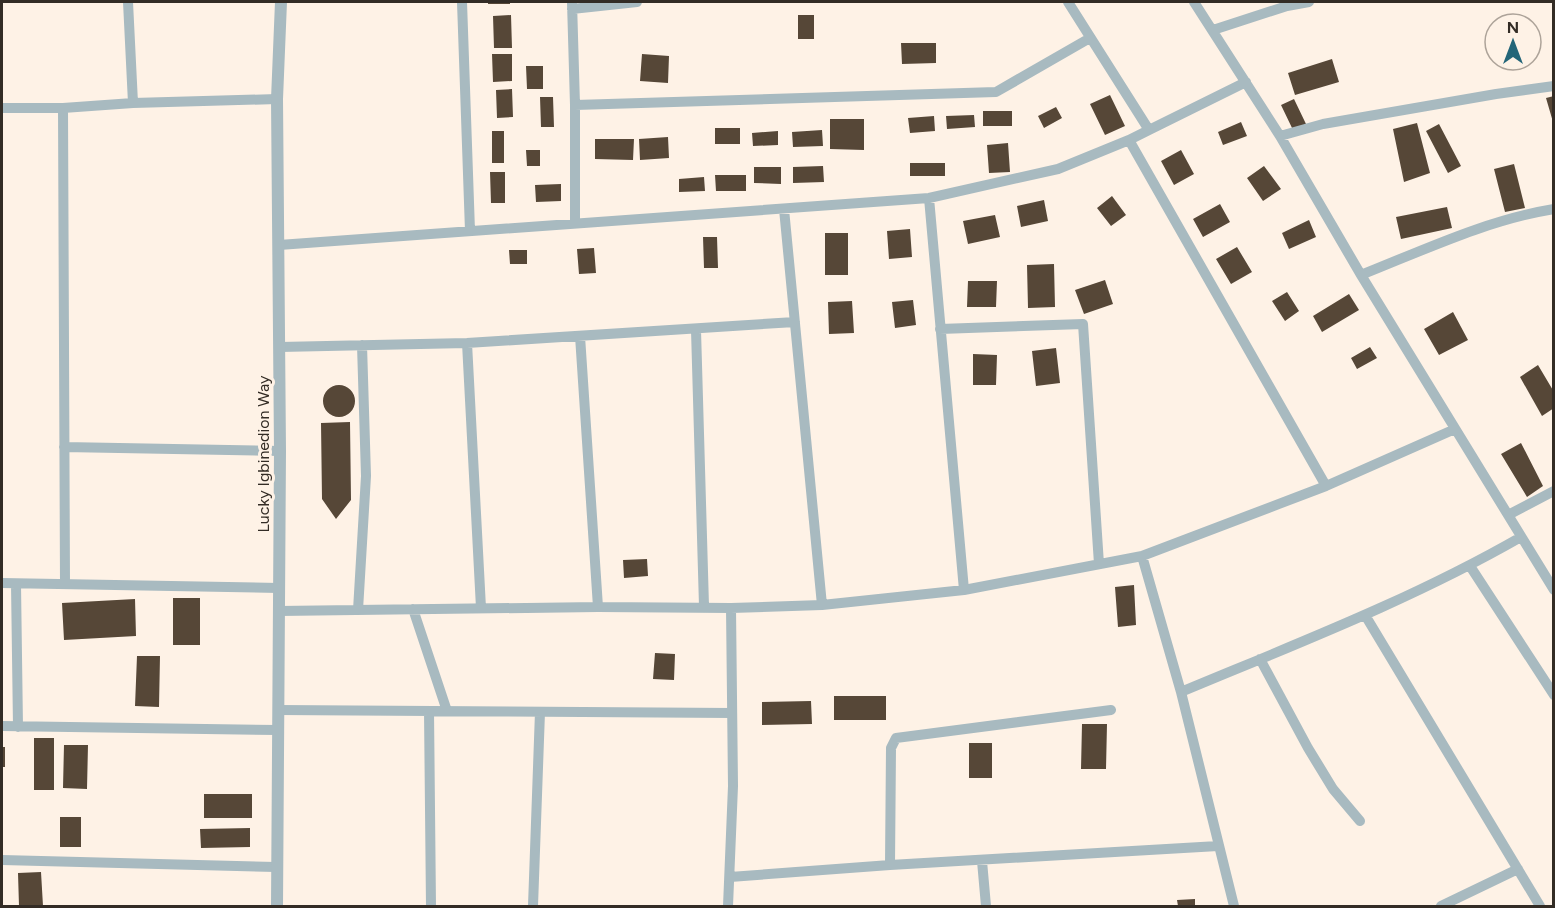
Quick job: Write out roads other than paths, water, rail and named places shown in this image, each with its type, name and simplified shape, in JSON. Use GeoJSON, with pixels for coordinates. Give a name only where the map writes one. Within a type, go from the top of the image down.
{"type":"FeatureCollection","features":[{"type":"Feature","properties":{"kind":"street"},"geometry":{"type":"LineString","coordinates":[[128,2],[133,103]]}},
{"type":"Feature","properties":{"kind":"street","name":"Lucky Igbinedion Way"},"geometry":{"type":"LineString","coordinates":[[277,906],[280,347],[277,99],[281,2]]}},
{"type":"Feature","properties":{"kind":"street"},"geometry":{"type":"LineString","coordinates":[[462,2],[470,231]]}},
{"type":"Feature","properties":{"kind":"street"},"geometry":{"type":"LineString","coordinates":[[575,224],[572,5],[637,2]]}},
{"type":"Feature","properties":{"kind":"street"},"geometry":{"type":"LineString","coordinates":[[1068,2],[1149,130]]}},
{"type":"Feature","properties":{"kind":"street"},"geometry":{"type":"LineString","coordinates":[[1194,2],[1280,136],[1361,275],[1554,590]]}},
{"type":"Feature","properties":{"kind":"street"},"geometry":{"type":"LineString","coordinates":[[1213,30],[1287,6],[1309,2]]}},
{"type":"Feature","properties":{"kind":"street"},"geometry":{"type":"LineString","coordinates":[[575,105],[996,92],[1090,38]]}},
{"type":"Feature","properties":{"kind":"street"},"geometry":{"type":"LineString","coordinates":[[279,245],[928,198],[1058,169],[1129,140],[1246,82]]}},
{"type":"Feature","properties":{"kind":"street"},"geometry":{"type":"LineString","coordinates":[[1280,136],[1323,124],[1496,93],[1554,86]]}},
{"type":"Feature","properties":{"kind":"street"},"geometry":{"type":"LineString","coordinates":[[2,108],[63,108],[133,103],[277,99]]}},
{"type":"Feature","properties":{"kind":"street"},"geometry":{"type":"LineString","coordinates":[[63,108],[65,585]]}},
{"type":"Feature","properties":{"kind":"street"},"geometry":{"type":"LineString","coordinates":[[1129,140],[1326,486]]}},
{"type":"Feature","properties":{"kind":"street"},"geometry":{"type":"LineString","coordinates":[[928,198],[964,590]]}},
{"type":"Feature","properties":{"kind":"street"},"geometry":{"type":"LineString","coordinates":[[784,208],[822,605]]}},
{"type":"Feature","properties":{"kind":"street"},"geometry":{"type":"LineString","coordinates":[[1361,275],[1486,226],[1528,213],[1554,208]]}},
{"type":"Feature","properties":{"kind":"street"},"geometry":{"type":"LineString","coordinates":[[280,347],[467,343],[795,322]]}},
{"type":"Feature","properties":{"kind":"street"},"geometry":{"type":"LineString","coordinates":[[940,329],[1083,324],[1099,564]]}},
{"type":"Feature","properties":{"kind":"street"},"geometry":{"type":"LineString","coordinates":[[696,330],[704,606]]}},
{"type":"Feature","properties":{"kind":"street"},"geometry":{"type":"LineString","coordinates":[[580,336],[598,607]]}},
{"type":"Feature","properties":{"kind":"street"},"geometry":{"type":"LineString","coordinates":[[467,343],[481,608]]}},
{"type":"Feature","properties":{"kind":"street"},"geometry":{"type":"LineString","coordinates":[[358,610],[366,476],[362,345]]}},
{"type":"Feature","properties":{"kind":"street"},"geometry":{"type":"LineString","coordinates":[[279,611],[704,606],[730,608],[822,605],[964,590],[1142,556],[1326,486],[1455,429]]}},
{"type":"Feature","properties":{"kind":"street"},"geometry":{"type":"LineString","coordinates":[[64,447],[280,451]]}},
{"type":"Feature","properties":{"kind":"street"},"geometry":{"type":"LineString","coordinates":[[1508,515],[1554,491]]}},
{"type":"Feature","properties":{"kind":"street"},"geometry":{"type":"LineString","coordinates":[[1181,692],[1365,615],[1470,566],[1521,537]]}},
{"type":"Feature","properties":{"kind":"street"},"geometry":{"type":"LineString","coordinates":[[1142,556],[1181,692],[1234,906]]}},
{"type":"Feature","properties":{"kind":"street"},"geometry":{"type":"LineString","coordinates":[[1470,566],[1554,695]]}},
{"type":"Feature","properties":{"kind":"street"},"geometry":{"type":"LineString","coordinates":[[2,583],[279,588]]}},
{"type":"Feature","properties":{"kind":"street"},"geometry":{"type":"LineString","coordinates":[[16,584],[18,727]]}},
{"type":"Feature","properties":{"kind":"street"},"geometry":{"type":"LineString","coordinates":[[729,906],[733,786],[730,608]]}},
{"type":"Feature","properties":{"kind":"street"},"geometry":{"type":"LineString","coordinates":[[413,609],[447,711]]}},
{"type":"Feature","properties":{"kind":"street"},"geometry":{"type":"LineString","coordinates":[[1365,615],[1540,906]]}},
{"type":"Feature","properties":{"kind":"street"},"geometry":{"type":"LineString","coordinates":[[1260,659],[1333,789],[1360,820]]}},
{"type":"Feature","properties":{"kind":"street"},"geometry":{"type":"LineString","coordinates":[[278,710],[732,713]]}},
{"type":"Feature","properties":{"kind":"street"},"geometry":{"type":"LineString","coordinates":[[890,865],[891,748],[896,738],[1111,710]]}},
{"type":"Feature","properties":{"kind":"street"},"geometry":{"type":"LineString","coordinates":[[429,711],[431,906]]}},
{"type":"Feature","properties":{"kind":"street"},"geometry":{"type":"LineString","coordinates":[[533,906],[540,712]]}},
{"type":"Feature","properties":{"kind":"street"},"geometry":{"type":"LineString","coordinates":[[2,726],[278,730]]}},
{"type":"Feature","properties":{"kind":"street"},"geometry":{"type":"LineString","coordinates":[[729,877],[1218,846]]}},
{"type":"Feature","properties":{"kind":"street"},"geometry":{"type":"LineString","coordinates":[[2,860],[276,867]]}},
{"type":"Feature","properties":{"kind":"street"},"geometry":{"type":"LineString","coordinates":[[982,861],[986,906]]}},
{"type":"Feature","properties":{"kind":"street"},"geometry":{"type":"LineString","coordinates":[[1441,906],[1518,869]]}}]}
